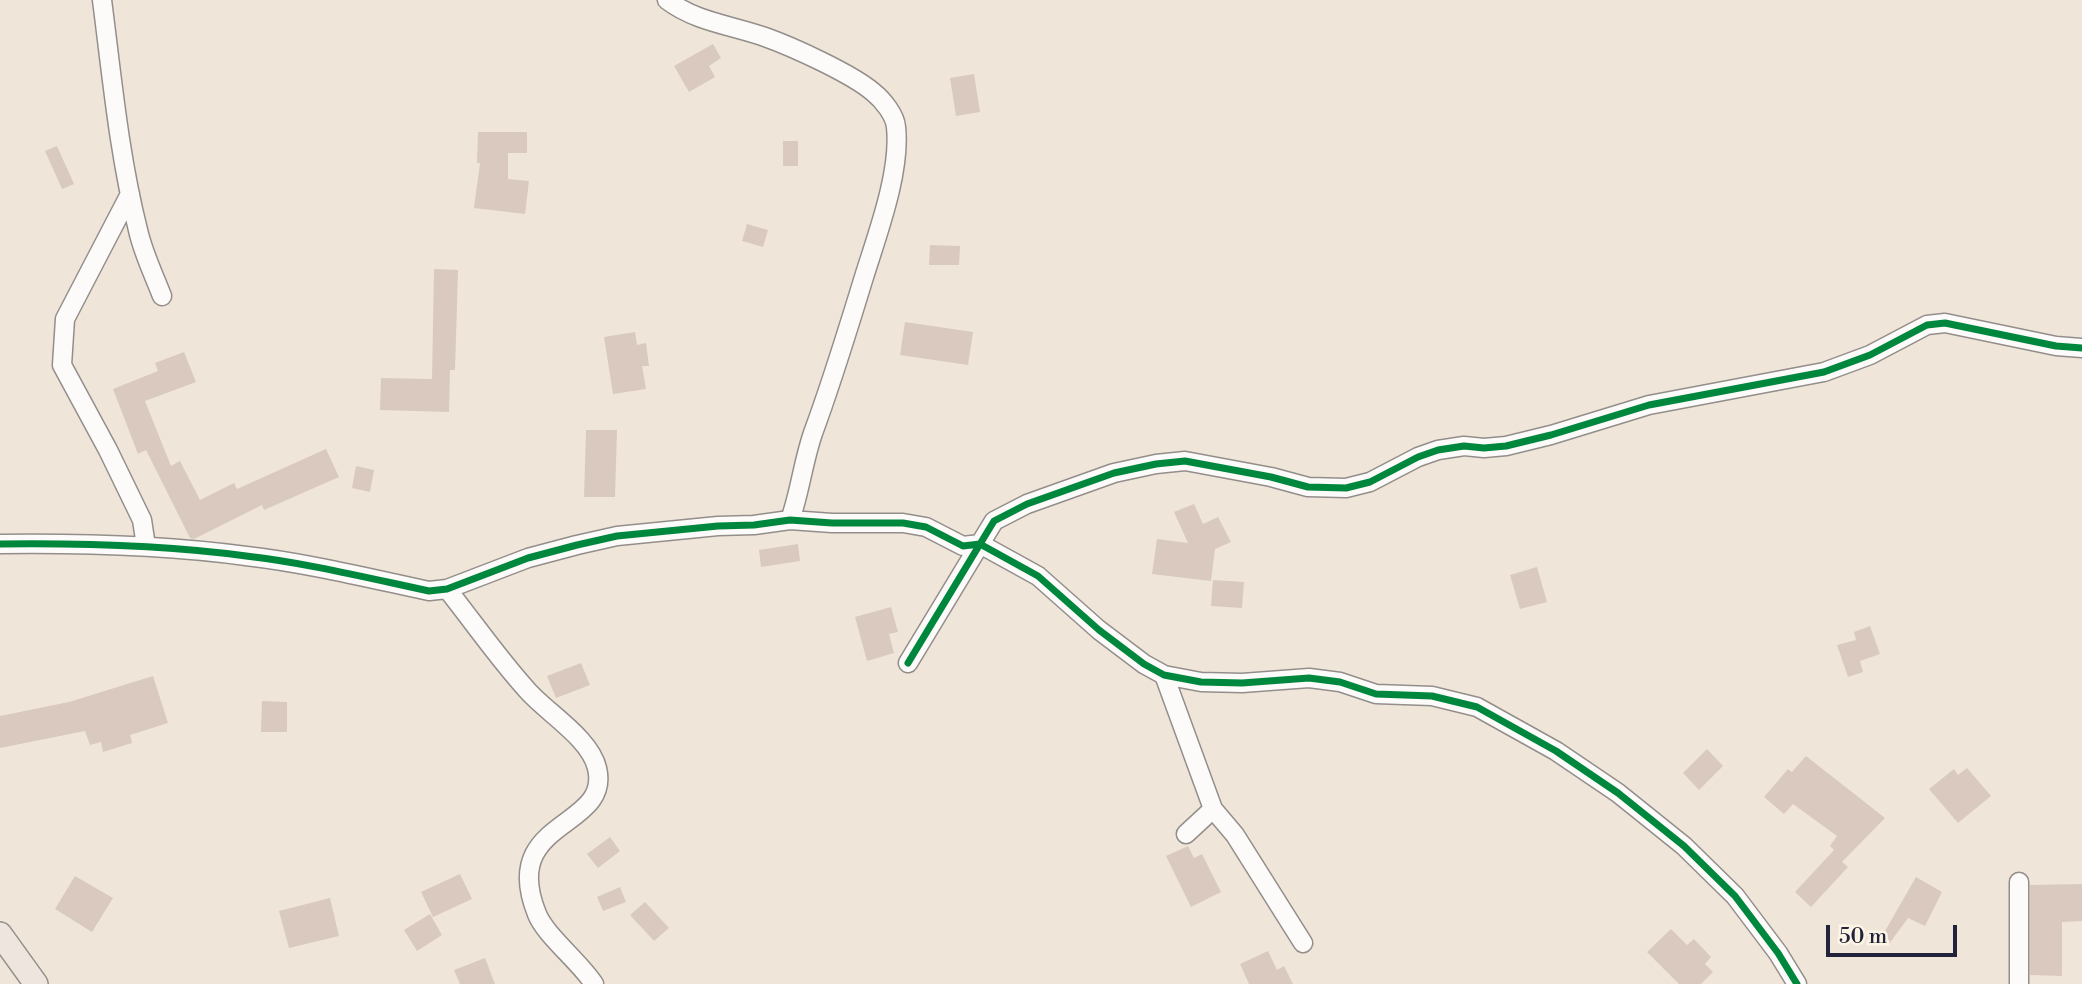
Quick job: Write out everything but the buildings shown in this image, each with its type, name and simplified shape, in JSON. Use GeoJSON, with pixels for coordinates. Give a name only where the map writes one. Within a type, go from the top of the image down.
{"type":"FeatureCollection","features":[{"type":"Feature","properties":{"kind":"main road"},"geometry":{"type":"LineString","coordinates":[[0,934],[36,984]]}},
{"type":"Feature","properties":{"kind":"street"},"geometry":{"type":"LineString","coordinates":[[102,0],[130,194],[138,233],[162,296]]}},
{"type":"Feature","properties":{"kind":"street"},"geometry":{"type":"LineString","coordinates":[[667,0],[681,10],[717,24],[765,37],[847,76],[872,91],[884,103],[896,125],[895,157],[881,223],[824,407],[806,455],[799,493],[790,520]]}},
{"type":"Feature","properties":{"kind":"street"},"geometry":{"type":"LineString","coordinates":[[130,194],[65,319],[62,365],[142,520],[146,546]]}},
{"type":"Feature","properties":{"kind":"street"},"geometry":{"type":"LineString","coordinates":[[908,663],[994,521],[1027,504],[1114,473],[1185,461],[1271,477],[1308,487],[1346,488],[1370,482],[1418,457],[1438,450],[1464,446],[1506,446],[1649,405],[1824,372],[1870,355],[1927,325],[1945,323],[2016,339],[2082,348]]}},
{"type":"Feature","properties":{"kind":"street"},"geometry":{"type":"LineString","coordinates":[[0,544],[146,546],[247,556],[318,567],[429,592],[447,589],[528,558],[617,536],[790,520],[903,523],[926,527],[963,546],[980,544],[1038,576],[1099,630],[1144,664],[1164,675],[1200,682],[1242,683],[1309,678],[1340,682],[1376,694],[1432,696],[1477,707],[1577,765],[1618,793],[1684,846],[1735,896],[1778,953],[1797,984]]}},
{"type":"Feature","properties":{"kind":"street"},"geometry":{"type":"LineString","coordinates":[[447,589],[527,690],[590,752],[597,769],[597,788],[587,806],[539,844],[530,862],[528,874],[529,891],[538,918],[594,984]]}},
{"type":"Feature","properties":{"kind":"street"},"geometry":{"type":"LineString","coordinates":[[1164,675],[1213,809],[1235,835],[1303,943]]}},
{"type":"Feature","properties":{"kind":"street"},"geometry":{"type":"LineString","coordinates":[[1186,834],[1213,809]]}},
{"type":"Feature","properties":{"kind":"street"},"geometry":{"type":"LineString","coordinates":[[2019,882],[2019,984]]}},
{"type":"Feature","properties":{"kind":"cycle path"},"geometry":{"type":"LineString","coordinates":[[0,544],[123,546],[215,552],[315,567],[429,591],[447,589],[528,558],[617,536],[718,526],[790,520],[903,523],[926,527],[963,546],[980,544],[994,521],[1027,504],[1114,473],[1185,461],[1271,477],[1308,487],[1346,488],[1370,482],[1418,457],[1438,450],[1464,446],[1506,446],[1649,405],[1824,372],[1870,355],[1927,325],[1945,323],[2056,346],[2082,348]]}},
{"type":"Feature","properties":{"kind":"cycle path"},"geometry":{"type":"LineString","coordinates":[[908,663],[980,544],[1038,576],[1099,630],[1144,664],[1164,675],[1201,682],[1242,683],[1309,678],[1340,682],[1376,694],[1432,696],[1477,707],[1556,751],[1618,793],[1684,846],[1735,896],[1778,953],[1797,984]]}}]}
